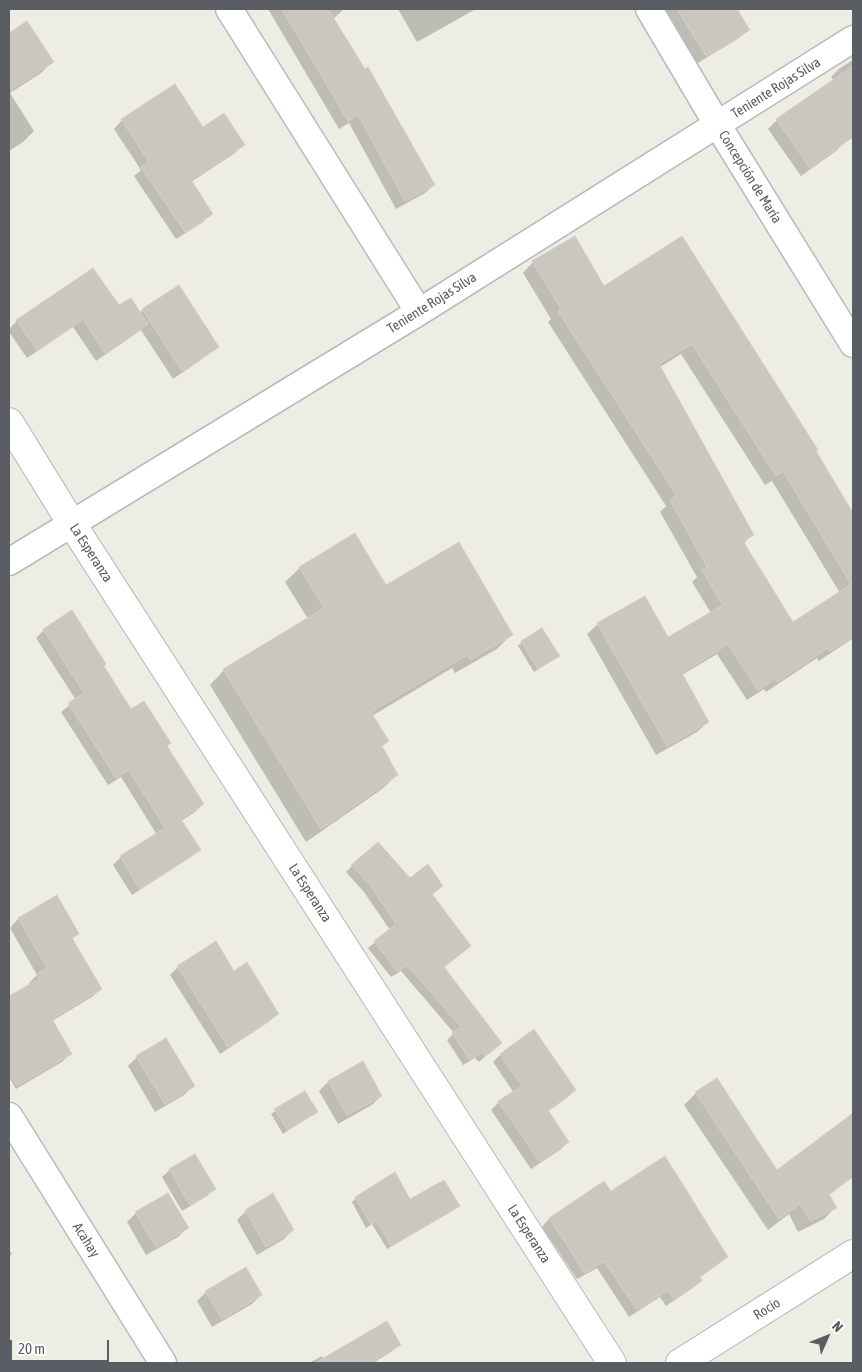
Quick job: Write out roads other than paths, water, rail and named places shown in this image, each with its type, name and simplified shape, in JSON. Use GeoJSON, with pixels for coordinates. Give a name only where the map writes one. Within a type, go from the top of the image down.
{"type":"FeatureCollection","features":[{"type":"Feature","properties":{"kind":"street"},"geometry":{"type":"LineString","coordinates":[[230,9],[419,312]]}},
{"type":"Feature","properties":{"kind":"street","name":"Concepción de María"},"geometry":{"type":"LineString","coordinates":[[649,9],[717,124],[853,344]]}},
{"type":"Feature","properties":{"kind":"street","name":"Teniente Rojas Silva"},"geometry":{"type":"LineString","coordinates":[[9,562],[419,312],[853,39]]}},
{"type":"Feature","properties":{"kind":"street","name":"La Esperanza"},"geometry":{"type":"LineString","coordinates":[[9,422],[72,524],[612,1363]]}},
{"type":"Feature","properties":{"kind":"street","name":"Acahay"},"geometry":{"type":"LineString","coordinates":[[9,1116],[163,1363]]}},
{"type":"Feature","properties":{"kind":"street","name":"Rocío"},"geometry":{"type":"LineString","coordinates":[[680,1363],[853,1254]]}}]}
